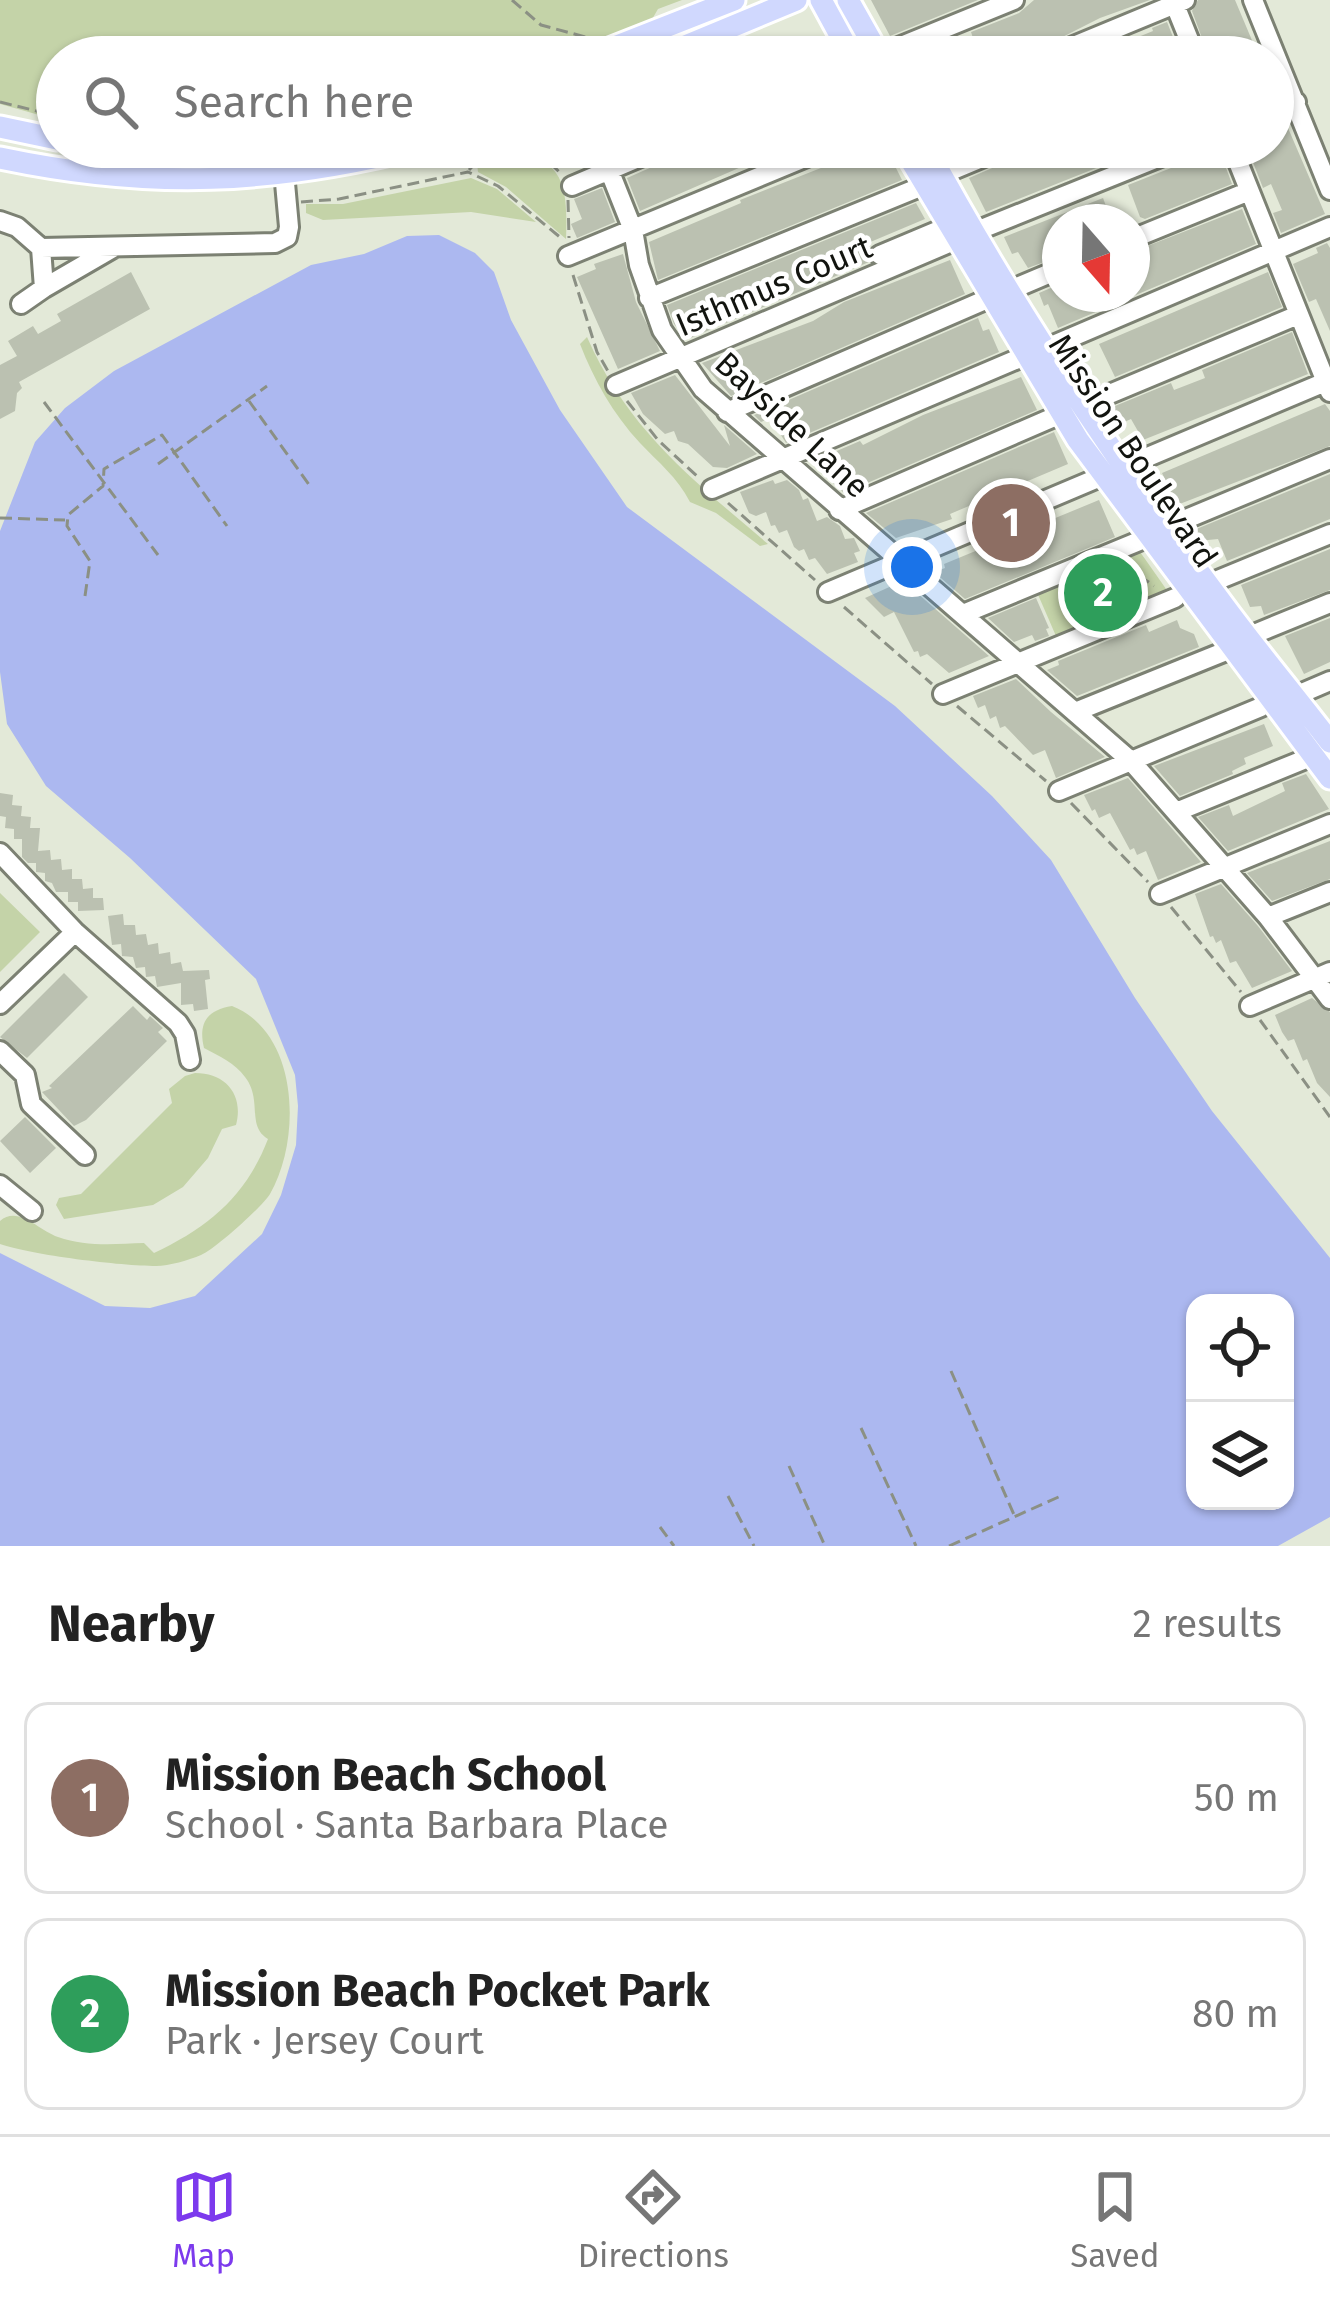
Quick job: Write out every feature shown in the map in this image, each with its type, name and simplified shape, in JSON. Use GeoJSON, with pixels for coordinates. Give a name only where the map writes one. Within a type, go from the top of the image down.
{"type":"FeatureCollection","features":[{"type":"Feature","properties":{"kind":"main road"},"geometry":{"type":"LineString","coordinates":[[630,36],[734,0]]}},
{"type":"Feature","properties":{"kind":"main road"},"geometry":{"type":"LineString","coordinates":[[736,36],[796,0]]}},
{"type":"Feature","properties":{"kind":"main road"},"geometry":{"type":"LineString","coordinates":[[821,0],[836,36]]}},
{"type":"Feature","properties":{"kind":"main road"},"geometry":{"type":"LineString","coordinates":[[848,0],[868,36]]}},
{"type":"Feature","properties":{"kind":"main road"},"geometry":{"type":"LineString","coordinates":[[0,127],[36,135]]}},
{"type":"Feature","properties":{"kind":"main road"},"geometry":{"type":"LineString","coordinates":[[0,158],[36,164]]}},
{"type":"Feature","properties":{"kind":"main road"},"geometry":{"type":"LineString","coordinates":[[64,168],[134,179],[215,181],[334,168]]}},
{"type":"Feature","properties":{"kind":"main road","name":"Mission Boulevard"},"geometry":{"type":"LineString","coordinates":[[922,168],[933,180]]}},
{"type":"Feature","properties":{"kind":"main road","name":"Mission Boulevard"},"geometry":{"type":"LineString","coordinates":[[930,168],[960,233],[1071,410],[1239,643],[1322,749]]}},
{"type":"Feature","properties":{"kind":"main road","name":"Mission Boulevard"},"geometry":{"type":"LineString","coordinates":[[1158,532],[1208,584],[1239,643],[1295,696],[1322,749],[1330,778]]}},
{"type":"Feature","properties":{"kind":"street"},"geometry":{"type":"LineString","coordinates":[[927,36],[1014,0]]}},
{"type":"Feature","properties":{"kind":"street"},"geometry":{"type":"LineString","coordinates":[[1253,0],[1268,36]]}},
{"type":"Feature","properties":{"kind":"street"},"geometry":{"type":"LineString","coordinates":[[1097,36],[1178,2],[1189,36]]}},
{"type":"Feature","properties":{"kind":"street"},"geometry":{"type":"LineString","coordinates":[[1295,102],[1330,190]]}},
{"type":"Feature","properties":{"kind":"street"},"geometry":{"type":"LineString","coordinates":[[40,248],[275,243],[287,237],[289,226],[287,168]]}},
{"type":"Feature","properties":{"kind":"street"},"geometry":{"type":"LineString","coordinates":[[569,189],[615,168]]}},
{"type":"Feature","properties":{"kind":"street"},"geometry":{"type":"LineString","coordinates":[[568,256],[781,168]]}},
{"type":"Feature","properties":{"kind":"street"},"geometry":{"type":"LineString","coordinates":[[649,298],[960,168]]}},
{"type":"Feature","properties":{"kind":"street","name":"Isthmus Court"},"geometry":{"type":"LineString","coordinates":[[616,386],[960,233],[1130,168]]}},
{"type":"Feature","properties":{"kind":"street"},"geometry":{"type":"LineString","coordinates":[[828,592],[1329,385],[1239,168]]}},
{"type":"Feature","properties":{"kind":"street","name":"Bayside Lane"},"geometry":{"type":"LineString","coordinates":[[610,170],[633,230],[649,298],[679,359],[727,412],[1131,761],[1323,975],[1330,999]]}},
{"type":"Feature","properties":{"kind":"street"},"geometry":{"type":"LineString","coordinates":[[1150,232],[1247,192]]}},
{"type":"Feature","properties":{"kind":"street"},"geometry":{"type":"LineString","coordinates":[[0,221],[17,226],[40,248],[44,288]]}},
{"type":"Feature","properties":{"kind":"street"},"geometry":{"type":"LineString","coordinates":[[712,489],[1330,227]]}},
{"type":"Feature","properties":{"kind":"street"},"geometry":{"type":"LineString","coordinates":[[880,255],[960,233]]}},
{"type":"Feature","properties":{"kind":"street"},"geometry":{"type":"LineString","coordinates":[[21,304],[115,247]]}},
{"type":"Feature","properties":{"kind":"street"},"geometry":{"type":"LineString","coordinates":[[727,412],[1042,276]]}},
{"type":"Feature","properties":{"kind":"street"},"geometry":{"type":"LineString","coordinates":[[839,510],[1298,315]]}},
{"type":"Feature","properties":{"kind":"street"},"geometry":{"type":"LineString","coordinates":[[963,614],[1330,458]]}},
{"type":"Feature","properties":{"kind":"street"},"geometry":{"type":"LineString","coordinates":[[1208,584],[1330,534]]}},
{"type":"Feature","properties":{"kind":"street"},"geometry":{"type":"LineString","coordinates":[[944,694],[1171,600]]}},
{"type":"Feature","properties":{"kind":"street"},"geometry":{"type":"LineString","coordinates":[[1075,712],[1330,603]]}},
{"type":"Feature","properties":{"kind":"street"},"geometry":{"type":"LineString","coordinates":[[1295,696],[1330,681]]}},
{"type":"Feature","properties":{"kind":"street"},"geometry":{"type":"LineString","coordinates":[[1059,791],[1261,707]]}},
{"type":"Feature","properties":{"kind":"street"},"geometry":{"type":"LineString","coordinates":[[1176,812],[1322,749]]}},
{"type":"Feature","properties":{"kind":"street"},"geometry":{"type":"LineString","coordinates":[[1160,894],[1330,824]]}},
{"type":"Feature","properties":{"kind":"street"},"geometry":{"type":"LineString","coordinates":[[0,853],[75,932],[178,1023],[190,1060]]}},
{"type":"Feature","properties":{"kind":"street"},"geometry":{"type":"LineString","coordinates":[[1268,917],[1330,892]]}},
{"type":"Feature","properties":{"kind":"street"},"geometry":{"type":"LineString","coordinates":[[0,1004],[75,932]]}},
{"type":"Feature","properties":{"kind":"street"},"geometry":{"type":"LineString","coordinates":[[1250,1006],[1323,975]]}},
{"type":"Feature","properties":{"kind":"street"},"geometry":{"type":"LineString","coordinates":[[0,1051],[25,1075],[31,1103],[85,1155]]}},
{"type":"Feature","properties":{"kind":"street"},"geometry":{"type":"LineString","coordinates":[[0,1185],[32,1211]]}},
{"type":"Feature","properties":{"kind":"path"},"geometry":{"type":"LineString","coordinates":[[512,0],[541,25],[565,36]]}},
{"type":"Feature","properties":{"kind":"path"},"geometry":{"type":"LineString","coordinates":[[0,102],[36,111]]}},
{"type":"Feature","properties":{"kind":"path"},"geometry":{"type":"LineString","coordinates":[[468,172],[471,168]]}},
{"type":"Feature","properties":{"kind":"path"},"geometry":{"type":"LineString","coordinates":[[554,168],[569,189],[568,256]]}},
{"type":"Feature","properties":{"kind":"path"},"geometry":{"type":"LineString","coordinates":[[158,464],[267,386]]}},
{"type":"Feature","properties":{"kind":"path"},"geometry":{"type":"LineString","coordinates":[[248,400],[310,486]]}},
{"type":"Feature","properties":{"kind":"path"},"geometry":{"type":"LineString","coordinates":[[44,402],[158,555]]}},
{"type":"Feature","properties":{"kind":"path"},"geometry":{"type":"LineString","coordinates":[[85,596],[90,561],[68,515],[103,486],[104,469],[162,435],[227,526]]}},
{"type":"Feature","properties":{"kind":"path"},"geometry":{"type":"LineString","coordinates":[[0,518],[67,520]]}},
{"type":"Feature","properties":{"kind":"path"},"geometry":{"type":"LineString","coordinates":[[1076,639],[1073,620],[1078,602],[1099,580],[1134,574],[1171,600]]}},
{"type":"Feature","properties":{"kind":"path"},"geometry":{"type":"LineString","coordinates":[[951,1371],[1015,1516]]}},
{"type":"Feature","properties":{"kind":"path"},"geometry":{"type":"LineString","coordinates":[[861,1428],[916,1546]]}},
{"type":"Feature","properties":{"kind":"path"},"geometry":{"type":"LineString","coordinates":[[790,1466],[825,1546]]}},
{"type":"Feature","properties":{"kind":"path"},"geometry":{"type":"LineString","coordinates":[[949,1546],[1063,1495]]}},
{"type":"Feature","properties":{"kind":"path"},"geometry":{"type":"LineString","coordinates":[[728,1496],[754,1546]]}},
{"type":"Feature","properties":{"kind":"path"},"geometry":{"type":"LineString","coordinates":[[660,1527],[674,1546]]}},
{"type":"Feature","properties":{"kind":"green space"},"geometry":{"type":"Polygon","coordinates":[[[0,0],[682,0],[658,9],[651,21],[610,36],[36,36],[36,114],[0,104],[0,0]]]}},
{"type":"Feature","properties":{"kind":"green space"},"geometry":{"type":"Polygon","coordinates":[[[478,168],[552,168],[566,204],[566,239],[506,187],[478,168]]]}},
{"type":"Feature","properties":{"kind":"green space"},"geometry":{"type":"Polygon","coordinates":[[[471,178],[497,189],[536,222],[471,212],[323,220],[306,213],[306,204],[343,204],[471,178]]]}},
{"type":"Feature","properties":{"kind":"green space"},"geometry":{"type":"Polygon","coordinates":[[[587,337],[603,370],[643,426],[689,475],[768,544],[760,546],[716,513],[690,502],[605,396],[580,344],[587,337]]]}},
{"type":"Feature","properties":{"kind":"green space"},"geometry":{"type":"Polygon","coordinates":[[[1138,549],[1171,596],[1059,643],[1036,590],[1138,549]]]}},
{"type":"Feature","properties":{"kind":"green space"},"geometry":{"type":"Polygon","coordinates":[[[0,893],[40,932],[0,972],[0,893]]]}},
{"type":"Feature","properties":{"kind":"green space"},"geometry":{"type":"Polygon","coordinates":[[[232,1006],[254,1019],[271,1039],[288,1089],[287,1145],[270,1194],[258,1208],[207,1251],[167,1265],[77,1259],[0,1244],[0,1221],[14,1216],[69,1240],[144,1243],[154,1253],[223,1208],[249,1177],[268,1139],[258,1127],[245,1077],[204,1048],[206,1019],[232,1006]]]}},
{"type":"Feature","properties":{"kind":"green space"},"geometry":{"type":"Polygon","coordinates":[[[195,1073],[224,1082],[235,1095],[238,1114],[236,1125],[222,1129],[208,1158],[183,1187],[153,1205],[64,1219],[56,1205],[59,1198],[81,1194],[172,1103],[169,1089],[195,1073]]]}},
{"type":"Feature","properties":{"kind":"water"},"geometry":{"type":"Polygon","coordinates":[[[439,235],[475,253],[494,272],[511,320],[560,410],[627,507],[895,706],[992,796],[1051,860],[1135,998],[1212,1111],[1330,1258],[1330,1517],[1278,1546],[0,1546],[0,1253],[105,1306],[150,1308],[195,1296],[262,1234],[281,1195],[296,1145],[298,1106],[295,1075],[256,979],[130,858],[46,786],[7,724],[0,672],[0,531],[35,442],[65,408],[114,371],[311,265],[364,254],[407,236],[439,235]]]}},
{"type":"Feature","properties":{"kind":"building"},"geometry":{"type":"Polygon","coordinates":[[[871,0],[978,0],[890,36],[871,0]]]}},
{"type":"Feature","properties":{"kind":"building"},"geometry":{"type":"Polygon","coordinates":[[[1034,0],[1150,0],[1064,36],[972,36],[971,32],[1019,13],[1034,0]]]}},
{"type":"Feature","properties":{"kind":"building"},"geometry":{"type":"Polygon","coordinates":[[[1198,0],[1235,0],[1250,36],[1201,36],[1192,11],[1198,0]]]}},
{"type":"Feature","properties":{"kind":"building"},"geometry":{"type":"Polygon","coordinates":[[[1167,22],[1173,36],[1141,36],[1167,22]]]}},
{"type":"Feature","properties":{"kind":"building"},"geometry":{"type":"Polygon","coordinates":[[[1294,142],[1325,214],[1281,233],[1273,213],[1282,210],[1271,184],[1263,188],[1255,168],[1294,168],[1294,142]]]}},
{"type":"Feature","properties":{"kind":"building"},"geometry":{"type":"Polygon","coordinates":[[[650,168],[739,168],[640,211],[627,178],[650,168]]]}},
{"type":"Feature","properties":{"kind":"building"},"geometry":{"type":"Polygon","coordinates":[[[821,168],[896,168],[902,180],[658,280],[649,242],[821,168]]]}},
{"type":"Feature","properties":{"kind":"building"},"geometry":{"type":"Polygon","coordinates":[[[992,168],[1096,168],[986,212],[969,178],[992,168]]]}},
{"type":"Feature","properties":{"kind":"building"},"geometry":{"type":"Polygon","coordinates":[[[1171,168],[1226,168],[1232,184],[1150,217],[1150,204],[1135,204],[1128,185],[1171,168]]]}},
{"type":"Feature","properties":{"kind":"building"},"geometry":{"type":"Polygon","coordinates":[[[602,188],[615,222],[577,238],[571,224],[582,219],[574,199],[602,188]]]}},
{"type":"Feature","properties":{"kind":"building"},"geometry":{"type":"Polygon","coordinates":[[[916,203],[925,219],[868,243],[869,262],[686,340],[674,324],[667,305],[916,203]]]}},
{"type":"Feature","properties":{"kind":"building"},"geometry":{"type":"Polygon","coordinates":[[[1242,209],[1256,244],[1150,289],[1150,245],[1242,209]]]}},
{"type":"Feature","properties":{"kind":"building"},"geometry":{"type":"Polygon","coordinates":[[[1042,222],[1042,263],[1028,268],[1018,252],[1012,254],[1004,237],[1042,222]]]}},
{"type":"Feature","properties":{"kind":"building"},"geometry":{"type":"Polygon","coordinates":[[[1327,243],[1330,331],[1316,299],[1309,302],[1293,264],[1318,253],[1316,248],[1327,243]]]}},
{"type":"Feature","properties":{"kind":"building"},"geometry":{"type":"Polygon","coordinates":[[[623,254],[636,302],[660,351],[618,369],[577,277],[596,269],[594,264],[623,254]]]}},
{"type":"Feature","properties":{"kind":"building"},"geometry":{"type":"Polygon","coordinates":[[[950,260],[965,294],[731,396],[702,363],[813,321],[844,302],[950,260]]]}},
{"type":"Feature","properties":{"kind":"building"},"geometry":{"type":"Polygon","coordinates":[[[131,272],[150,309],[19,382],[22,388],[15,411],[0,419],[0,365],[17,356],[8,341],[33,326],[38,334],[61,321],[57,314],[131,272]]]}},
{"type":"Feature","properties":{"kind":"building"},"geometry":{"type":"Polygon","coordinates":[[[1268,272],[1282,307],[1115,377],[1099,344],[1268,272]]]}},
{"type":"Feature","properties":{"kind":"building"},"geometry":{"type":"Polygon","coordinates":[[[1051,312],[1096,312],[1058,328],[1051,312]]]}},
{"type":"Feature","properties":{"kind":"building"},"geometry":{"type":"Polygon","coordinates":[[[978,318],[999,352],[786,443],[770,418],[761,422],[754,415],[978,318]]]}},
{"type":"Feature","properties":{"kind":"building"},"geometry":{"type":"Polygon","coordinates":[[[1292,332],[1308,374],[1143,440],[1131,419],[1120,424],[1110,408],[1171,383],[1174,390],[1205,378],[1202,370],[1292,332]]]}},
{"type":"Feature","properties":{"kind":"building"},"geometry":{"type":"Polygon","coordinates":[[[675,375],[730,446],[724,425],[757,454],[727,468],[713,467],[678,441],[674,431],[665,434],[643,414],[631,393],[675,375]]]}},
{"type":"Feature","properties":{"kind":"building"},"geometry":{"type":"Polygon","coordinates":[[[1021,377],[1037,410],[844,493],[825,476],[818,459],[860,441],[863,445],[923,415],[1021,377]]]}},
{"type":"Feature","properties":{"kind":"building"},"geometry":{"type":"Polygon","coordinates":[[[1325,404],[1330,411],[1330,446],[1177,505],[1162,473],[1325,404]]]}},
{"type":"Feature","properties":{"kind":"building"},"geometry":{"type":"Polygon","coordinates":[[[1054,432],[1068,464],[950,514],[952,519],[896,538],[866,513],[1054,432]]]}},
{"type":"Feature","properties":{"kind":"building"},"geometry":{"type":"Polygon","coordinates":[[[1330,474],[1330,519],[1227,561],[1218,539],[1198,541],[1194,530],[1330,474]]]}},
{"type":"Feature","properties":{"kind":"building"},"geometry":{"type":"Polygon","coordinates":[[[773,480],[775,484],[787,480],[803,500],[808,498],[817,521],[827,517],[840,526],[845,539],[854,538],[860,551],[854,553],[858,562],[827,574],[815,558],[809,560],[804,549],[794,547],[787,530],[779,533],[771,526],[766,512],[749,513],[740,492],[773,480]]]}},
{"type":"Feature","properties":{"kind":"building"},"geometry":{"type":"Polygon","coordinates":[[[1099,500],[1115,537],[965,599],[934,572],[945,568],[944,564],[1099,500]]]}},
{"type":"Feature","properties":{"kind":"building"},"geometry":{"type":"Polygon","coordinates":[[[1330,549],[1330,590],[1264,615],[1261,606],[1250,607],[1241,585],[1330,549]]]}},
{"type":"Feature","properties":{"kind":"building"},"geometry":{"type":"Polygon","coordinates":[[[896,584],[904,590],[908,585],[989,656],[949,673],[927,654],[920,657],[894,612],[884,617],[865,598],[896,584]]]}},
{"type":"Feature","properties":{"kind":"building"},"geometry":{"type":"Polygon","coordinates":[[[1071,584],[1093,597],[1099,608],[1095,615],[1083,616],[1059,601],[1071,584]]]}},
{"type":"Feature","properties":{"kind":"building"},"geometry":{"type":"Polygon","coordinates":[[[1036,598],[1049,636],[1035,641],[1032,635],[1014,642],[988,618],[1036,598]]]}},
{"type":"Feature","properties":{"kind":"building"},"geometry":{"type":"Polygon","coordinates":[[[1330,618],[1330,662],[1304,674],[1285,636],[1330,618]]]}},
{"type":"Feature","properties":{"kind":"building"},"geometry":{"type":"Polygon","coordinates":[[[1177,620],[1180,628],[1194,634],[1199,647],[1077,696],[1047,670],[1059,665],[1058,661],[1146,625],[1149,632],[1177,620]]]}},
{"type":"Feature","properties":{"kind":"building"},"geometry":{"type":"Polygon","coordinates":[[[1016,679],[1105,757],[1056,778],[1045,750],[1033,755],[1005,726],[1000,728],[996,716],[990,719],[985,705],[978,708],[973,696],[1016,679]]]}},
{"type":"Feature","properties":{"kind":"building"},"geometry":{"type":"Polygon","coordinates":[[[1264,724],[1273,746],[1244,758],[1246,764],[1233,774],[1180,796],[1154,766],[1264,724]]]}},
{"type":"Feature","properties":{"kind":"building"},"geometry":{"type":"Polygon","coordinates":[[[1306,774],[1329,809],[1228,851],[1198,817],[1229,805],[1233,816],[1285,791],[1282,783],[1306,774]]]}},
{"type":"Feature","properties":{"kind":"building"},"geometry":{"type":"Polygon","coordinates":[[[1128,778],[1201,862],[1158,880],[1146,851],[1137,855],[1134,848],[1130,850],[1110,813],[1099,818],[1092,811],[1084,795],[1128,778]]]}},
{"type":"Feature","properties":{"kind":"building"},"geometry":{"type":"Polygon","coordinates":[[[0,793],[13,795],[12,805],[22,806],[21,816],[31,817],[30,828],[40,828],[38,851],[50,850],[51,860],[61,859],[62,870],[72,869],[72,879],[82,879],[83,889],[93,888],[93,898],[103,898],[104,910],[78,911],[78,902],[68,902],[68,892],[56,892],[45,881],[45,873],[36,872],[36,863],[22,857],[22,839],[14,839],[14,829],[5,828],[6,817],[0,816],[0,793]]]}},
{"type":"Feature","properties":{"kind":"building"},"geometry":{"type":"Polygon","coordinates":[[[1330,841],[1330,879],[1272,901],[1247,873],[1330,841]]]}},
{"type":"Feature","properties":{"kind":"building"},"geometry":{"type":"Polygon","coordinates":[[[1221,884],[1292,971],[1252,988],[1236,961],[1230,963],[1221,940],[1216,943],[1210,937],[1195,894],[1221,884]]]}},
{"type":"Feature","properties":{"kind":"building"},"geometry":{"type":"Polygon","coordinates":[[[123,914],[124,925],[135,925],[136,935],[146,934],[148,945],[158,943],[159,954],[170,952],[171,964],[181,962],[183,971],[209,970],[210,979],[205,980],[208,1009],[194,1011],[193,1004],[181,1005],[181,983],[157,987],[155,976],[146,977],[145,967],[136,968],[133,957],[122,956],[121,944],[112,945],[108,916],[123,914]]]}},
{"type":"Feature","properties":{"kind":"building"},"geometry":{"type":"Polygon","coordinates":[[[64,973],[88,997],[27,1058],[0,1037],[64,973]]]}},
{"type":"Feature","properties":{"kind":"building"},"geometry":{"type":"Polygon","coordinates":[[[1312,998],[1330,1012],[1330,1097],[1317,1083],[1307,1059],[1303,1061],[1294,1039],[1288,1041],[1275,1015],[1312,998]]]}},
{"type":"Feature","properties":{"kind":"building"},"geometry":{"type":"Polygon","coordinates":[[[133,1006],[163,1028],[158,1032],[167,1041],[86,1120],[74,1126],[42,1092],[52,1088],[49,1086],[133,1006]]]}},
{"type":"Feature","properties":{"kind":"building"},"geometry":{"type":"Polygon","coordinates":[[[25,1117],[56,1148],[30,1173],[0,1141],[25,1117]]]}},
{"type":"Feature","properties":{"kind":"place","name":"Mission Beach School"},"geometry":{"type":"Point","coordinates":[1011,523]}},
{"type":"Feature","properties":{"kind":"place","name":"Mission Beach Pocket Park"},"geometry":{"type":"Point","coordinates":[1103,593]}}]}
